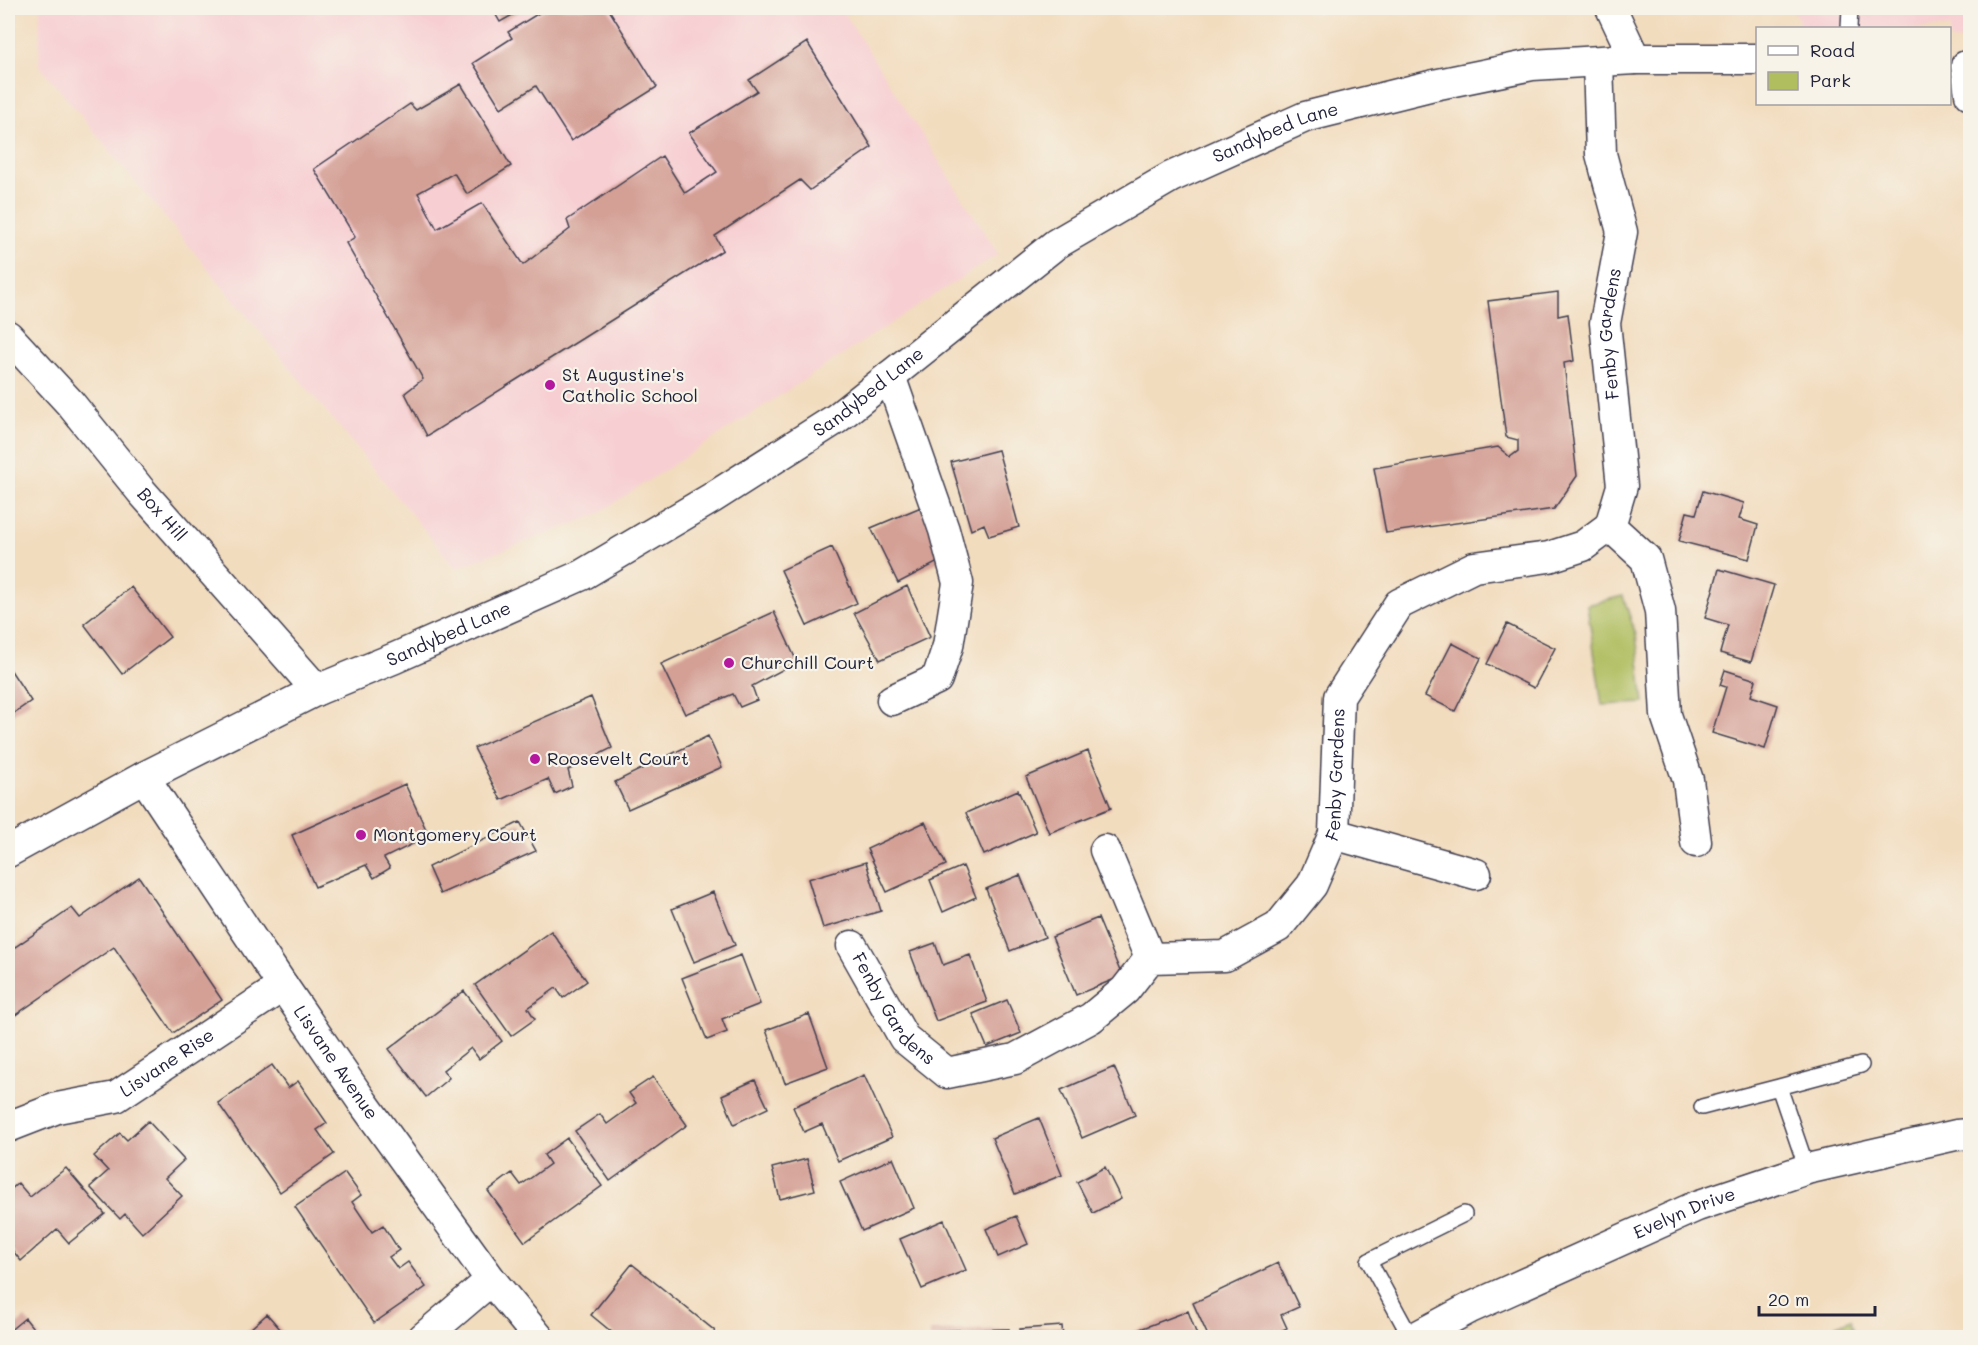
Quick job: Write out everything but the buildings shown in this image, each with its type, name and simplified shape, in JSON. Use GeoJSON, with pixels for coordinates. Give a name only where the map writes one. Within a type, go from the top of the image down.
{"type":"FeatureCollection","features":[{"type":"Feature","properties":{"kind":"street"},"geometry":{"type":"LineString","coordinates":[[1611,8],[1635,59]]}},
{"type":"Feature","properties":{"kind":"street","name":"Sandybed Lane"},"geometry":{"type":"LineString","coordinates":[[8,852],[144,777],[317,690],[582,575],[712,498],[826,425],[1056,244],[1171,177],[1305,117],[1434,85],[1532,65],[1635,59],[1756,59]]}},
{"type":"Feature","properties":{"kind":"street","name":"Fenby Gardens"},"geometry":{"type":"LineString","coordinates":[[852,946],[904,1038],[947,1073],[1016,1059],[1091,1018],[1125,990],[1150,958],[1225,956],[1278,927],[1312,885],[1334,834],[1339,697],[1399,604],[1474,567],[1549,557],[1582,546],[1611,526],[1622,486],[1605,322],[1622,232],[1601,154],[1598,62]]}},
{"type":"Feature","properties":{"kind":"street","name":"Box Hill"},"geometry":{"type":"LineString","coordinates":[[8,336],[70,403],[141,491],[317,690]]}},
{"type":"Feature","properties":{"kind":"street"},"geometry":{"type":"LineString","coordinates":[[890,376],[944,530],[958,583],[948,646],[937,679],[892,700]]}},
{"type":"Feature","properties":{"kind":"street"},"geometry":{"type":"LineString","coordinates":[[1611,526],[1646,559],[1660,611],[1666,715],[1688,780],[1696,842]]}},
{"type":"Feature","properties":{"kind":"street","name":"Lisvane Avenue"},"geometry":{"type":"LineString","coordinates":[[144,777],[283,986],[490,1280],[539,1338]]}},
{"type":"Feature","properties":{"kind":"street"},"geometry":{"type":"LineString","coordinates":[[1334,834],[1476,874]]}},
{"type":"Feature","properties":{"kind":"street"},"geometry":{"type":"LineString","coordinates":[[1105,850],[1150,958]]}},
{"type":"Feature","properties":{"kind":"street","name":"Lisvane Rise"},"geometry":{"type":"LineString","coordinates":[[8,1127],[57,1108],[116,1097],[283,986]]}},
{"type":"Feature","properties":{"kind":"street","name":"Evelyn Drive"},"geometry":{"type":"LineString","coordinates":[[1413,1338],[1470,1308],[1697,1206],[1807,1169],[1934,1140],[1971,1134]]}},
{"type":"Feature","properties":{"kind":"street"},"geometry":{"type":"LineString","coordinates":[[423,1338],[490,1280]]}},
{"type":"Feature","properties":{"kind":"lane"},"geometry":{"type":"LineString","coordinates":[[1849,27],[1850,8]]}},
{"type":"Feature","properties":{"kind":"lane"},"geometry":{"type":"LineString","coordinates":[[1702,1107],[1861,1065]]}},
{"type":"Feature","properties":{"kind":"lane"},"geometry":{"type":"LineString","coordinates":[[1779,1087],[1807,1169]]}},
{"type":"Feature","properties":{"kind":"lane"},"geometry":{"type":"LineString","coordinates":[[1413,1338],[1369,1261],[1464,1214]]}},
{"type":"Feature","properties":{"kind":"shaded area","name":"St Augustine's Catholic School"},"geometry":{"type":"Polygon","coordinates":[[[40,8],[841,8],[998,254],[594,516],[456,568],[39,65],[40,8]]]}},
{"type":"Feature","properties":{"kind":"shaded area"},"geometry":{"type":"Polygon","coordinates":[[[1792,8],[1970,8],[1970,41],[1951,40],[1951,27],[1802,27],[1792,8]]]}},
{"type":"Feature","properties":{"kind":"green space"},"geometry":{"type":"Polygon","coordinates":[[[1623,596],[1636,635],[1644,703],[1602,705],[1587,605],[1623,596]]]}},
{"type":"Feature","properties":{"kind":"green space"},"geometry":{"type":"Polygon","coordinates":[[[1851,1319],[1855,1337],[1810,1337],[1851,1319]]]}},
{"type":"Feature","properties":{"kind":"place","name":"St Augustine's Catholic School"},"geometry":{"type":"Point","coordinates":[550,385]}},
{"type":"Feature","properties":{"kind":"place","name":"Churchill Court"},"geometry":{"type":"Point","coordinates":[729,663]}},
{"type":"Feature","properties":{"kind":"place","name":"Roosevelt Court"},"geometry":{"type":"Point","coordinates":[535,759]}},
{"type":"Feature","properties":{"kind":"place","name":"Montgomery Court"},"geometry":{"type":"Point","coordinates":[361,835]}}]}
